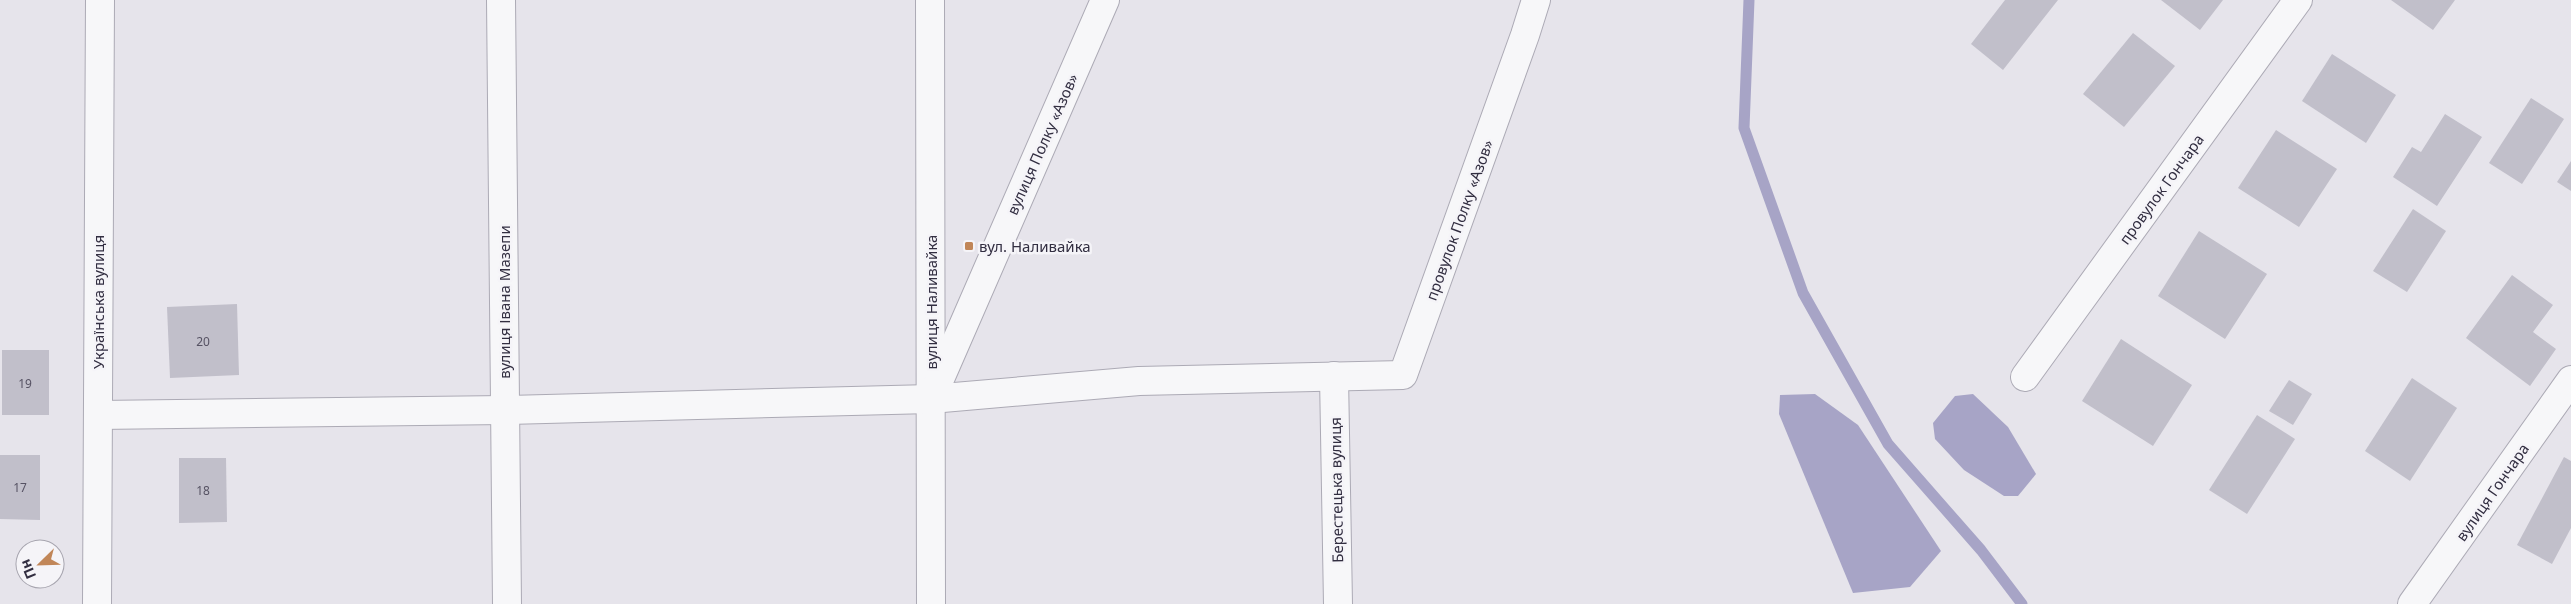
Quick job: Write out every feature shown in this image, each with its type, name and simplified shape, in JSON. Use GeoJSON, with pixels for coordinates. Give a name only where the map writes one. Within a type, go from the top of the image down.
{"type":"FeatureCollection","features":[{"type":"Feature","properties":{"kind":"street","name":"Українська вулиця"},"geometry":{"type":"LineString","coordinates":[[96,604],[100,0]]}},
{"type":"Feature","properties":{"kind":"street","name":"вулиця Івана Мазепи"},"geometry":{"type":"LineString","coordinates":[[501,0],[506,604]]}},
{"type":"Feature","properties":{"kind":"street","name":"вулиця Наливайка"},"geometry":{"type":"LineString","coordinates":[[930,0],[931,604]]}},
{"type":"Feature","properties":{"kind":"street","name":"вулиця Полку «Азов»"},"geometry":{"type":"LineString","coordinates":[[931,399],[1105,0]]}},
{"type":"Feature","properties":{"kind":"street","name":"провулок Полку «Азов»"},"geometry":{"type":"LineString","coordinates":[[1334,376],[1403,374],[1536,0]]}},
{"type":"Feature","properties":{"kind":"street","name":"провулок Гончара"},"geometry":{"type":"LineString","coordinates":[[2025,377],[2298,0]]}},
{"type":"Feature","properties":{"kind":"street"},"geometry":{"type":"LineString","coordinates":[[98,415],[505,410],[931,399],[1139,380],[1334,376]]}},
{"type":"Feature","properties":{"kind":"street","name":"Берестецька вулиця"},"geometry":{"type":"LineString","coordinates":[[1334,376],[1338,604]]}},
{"type":"Feature","properties":{"kind":"street","name":"вулиця Гончара"},"geometry":{"type":"LineString","coordinates":[[2412,604],[2571,380]]}},
{"type":"Feature","properties":{"kind":"shaded area"},"geometry":{"type":"Polygon","coordinates":[[[1815,394],[1858,425],[1941,551],[1910,587],[1853,593],[1779,414],[1780,395],[1815,394]]]}},
{"type":"Feature","properties":{"kind":"shaded area"},"geometry":{"type":"Polygon","coordinates":[[[1973,394],[2008,427],[2036,474],[2018,496],[2004,496],[1964,470],[1935,439],[1933,423],[1955,396],[1973,394]]]}},
{"type":"Feature","properties":{"kind":"building"},"geometry":{"type":"Polygon","coordinates":[[[2005,0],[2058,0],[2003,70],[1971,44],[2005,0]]]}},
{"type":"Feature","properties":{"kind":"building"},"geometry":{"type":"Polygon","coordinates":[[[2161,0],[2223,0],[2200,30],[2161,0]]]}},
{"type":"Feature","properties":{"kind":"building"},"geometry":{"type":"Polygon","coordinates":[[[2391,0],[2455,0],[2433,30],[2391,0]]]}},
{"type":"Feature","properties":{"kind":"building"},"geometry":{"type":"Polygon","coordinates":[[[2133,33],[2175,66],[2124,127],[2083,94],[2133,33]]]}},
{"type":"Feature","properties":{"kind":"building"},"geometry":{"type":"Polygon","coordinates":[[[2332,54],[2396,95],[2366,143],[2302,101],[2332,54]]]}},
{"type":"Feature","properties":{"kind":"building"},"geometry":{"type":"Polygon","coordinates":[[[2531,98],[2564,119],[2522,184],[2489,163],[2531,98]]]}},
{"type":"Feature","properties":{"kind":"building"},"geometry":{"type":"Polygon","coordinates":[[[2445,114],[2482,137],[2437,206],[2393,177],[2412,147],[2421,152],[2445,114]]]}},
{"type":"Feature","properties":{"kind":"building"},"geometry":{"type":"Polygon","coordinates":[[[2276,130],[2337,169],[2299,227],[2238,188],[2276,130]]]}},
{"type":"Feature","properties":{"kind":"building"},"geometry":{"type":"Polygon","coordinates":[[[2571,161],[2571,191],[2557,182],[2571,161]]]}},
{"type":"Feature","properties":{"kind":"building"},"geometry":{"type":"Polygon","coordinates":[[[2413,209],[2446,231],[2407,292],[2373,271],[2413,209]]]}},
{"type":"Feature","properties":{"kind":"building"},"geometry":{"type":"Polygon","coordinates":[[[2199,231],[2267,274],[2225,339],[2158,296],[2199,231]]]}},
{"type":"Feature","properties":{"kind":"building"},"geometry":{"type":"Polygon","coordinates":[[[2512,275],[2553,305],[2533,332],[2556,349],[2530,386],[2466,338],[2512,275]]]}},
{"type":"Feature","properties":{"kind":"building"},"geometry":{"type":"Polygon","coordinates":[[[237,304],[239,375],[170,378],[167,307],[237,304]]]}},
{"type":"Feature","properties":{"kind":"building"},"geometry":{"type":"Polygon","coordinates":[[[2121,339],[2192,385],[2153,446],[2082,401],[2121,339]]]}},
{"type":"Feature","properties":{"kind":"building"},"geometry":{"type":"Polygon","coordinates":[[[2,350],[49,350],[49,415],[2,415],[2,350]]]}},
{"type":"Feature","properties":{"kind":"building"},"geometry":{"type":"Polygon","coordinates":[[[2412,378],[2457,408],[2410,481],[2365,451],[2412,378]]]}},
{"type":"Feature","properties":{"kind":"building"},"geometry":{"type":"Polygon","coordinates":[[[2289,380],[2312,394],[2293,425],[2269,411],[2289,380]]]}},
{"type":"Feature","properties":{"kind":"building"},"geometry":{"type":"Polygon","coordinates":[[[2257,415],[2295,439],[2247,514],[2209,490],[2257,415]]]}},
{"type":"Feature","properties":{"kind":"building"},"geometry":{"type":"Polygon","coordinates":[[[0,455],[40,455],[40,520],[0,519],[0,455]]]}},
{"type":"Feature","properties":{"kind":"building"},"geometry":{"type":"Polygon","coordinates":[[[2564,457],[2571,461],[2571,528],[2552,564],[2517,545],[2564,457]]]}},
{"type":"Feature","properties":{"kind":"building"},"geometry":{"type":"Polygon","coordinates":[[[179,458],[226,458],[227,522],[179,523],[179,458]]]}},
{"type":"Feature","properties":{"kind":"waterway"},"geometry":{"type":"LineString","coordinates":[[1749,0],[1744,128],[1803,293],[1888,444],[1981,550],[2022,604]]}},
{"type":"Feature","properties":{"kind":"place","name":"вул. Наливайка"},"geometry":{"type":"Point","coordinates":[969,246]}}]}
